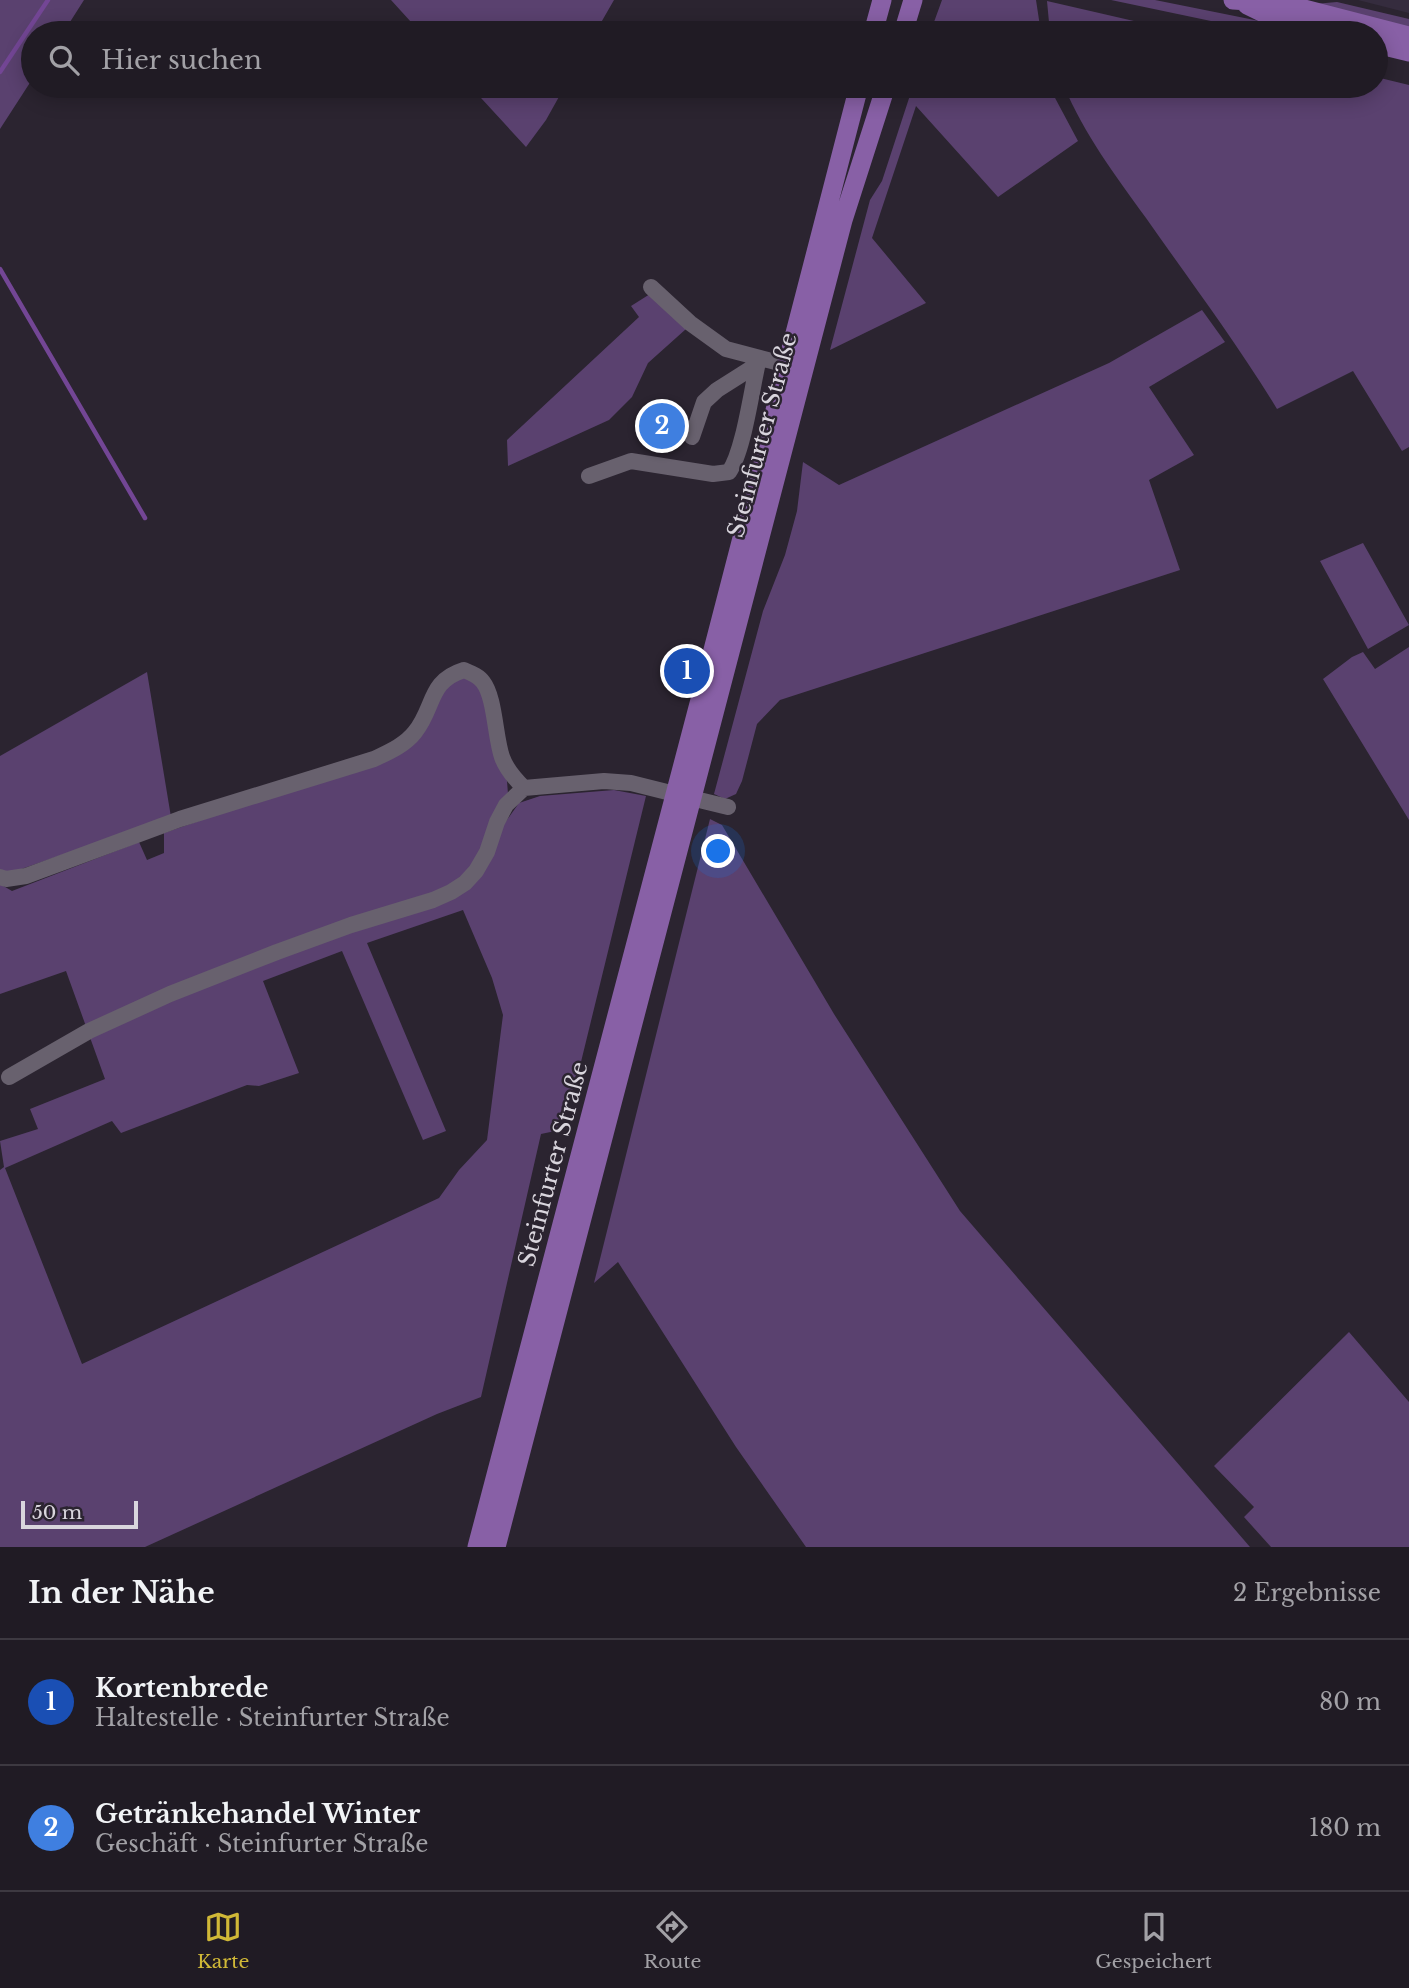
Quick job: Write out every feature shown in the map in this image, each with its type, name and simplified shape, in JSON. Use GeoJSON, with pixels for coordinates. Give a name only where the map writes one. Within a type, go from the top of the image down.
{"type":"FeatureCollection","features":[{"type":"Feature","properties":{"kind":"main road"},"geometry":{"type":"LineString","coordinates":[[876,21],[882,0]]}},
{"type":"Feature","properties":{"kind":"main road"},"geometry":{"type":"LineString","coordinates":[[907,21],[914,0]]}},
{"type":"Feature","properties":{"kind":"main road"},"geometry":{"type":"LineString","coordinates":[[1235,0],[1282,21]]}},
{"type":"Feature","properties":{"kind":"main road"},"geometry":{"type":"LineString","coordinates":[[1235,0],[1281,4],[1349,21]]}},
{"type":"Feature","properties":{"kind":"main road"},"geometry":{"type":"LineString","coordinates":[[1388,31],[1409,36]]}},
{"type":"Feature","properties":{"kind":"main road"},"geometry":{"type":"LineString","coordinates":[[1388,47],[1409,52]]}},
{"type":"Feature","properties":{"kind":"main road","name":"Steinfurter Straße"},"geometry":{"type":"LineString","coordinates":[[496,1547],[683,796],[757,482],[856,98]]}},
{"type":"Feature","properties":{"kind":"main road","name":"Steinfurter Straße"},"geometry":{"type":"LineString","coordinates":[[477,1547],[843,220],[882,98]]}},
{"type":"Feature","properties":{"kind":"lane","name":"Steinfurter Straße"},"geometry":{"type":"LineString","coordinates":[[651,287],[690,323],[726,349],[759,361],[788,365]]}},
{"type":"Feature","properties":{"kind":"lane"},"geometry":{"type":"LineString","coordinates":[[692,437],[704,402],[759,361]]}},
{"type":"Feature","properties":{"kind":"lane"},"geometry":{"type":"LineString","coordinates":[[729,472],[739,446],[759,361]]}},
{"type":"Feature","properties":{"kind":"lane"},"geometry":{"type":"LineString","coordinates":[[589,476],[631,461],[713,474],[729,472]]}},
{"type":"Feature","properties":{"kind":"lane"},"geometry":{"type":"LineString","coordinates":[[729,472],[734,478],[757,482]]}},
{"type":"Feature","properties":{"kind":"lane"},"geometry":{"type":"LineString","coordinates":[[0,877],[6,879],[26,876],[180,819],[394,751],[415,732],[436,689],[454,673],[464,670],[483,682],[489,695],[502,758],[511,774],[524,788]]}},
{"type":"Feature","properties":{"kind":"lane"},"geometry":{"type":"LineString","coordinates":[[9,1077],[89,1031],[170,994],[278,951],[451,892],[465,883],[476,871],[487,852],[506,805],[524,788],[604,781],[631,783],[729,807]]}},
{"type":"Feature","properties":{"kind":"shaded area"},"geometry":{"type":"Polygon","coordinates":[[[0,0],[84,0],[71,21],[21,21],[21,97],[0,129],[0,0]]]}},
{"type":"Feature","properties":{"kind":"shaded area"},"geometry":{"type":"Polygon","coordinates":[[[391,0],[614,0],[602,21],[410,21],[391,0]]]}},
{"type":"Feature","properties":{"kind":"shaded area"},"geometry":{"type":"Polygon","coordinates":[[[942,0],[1036,0],[1039,21],[934,21],[942,0]]]}},
{"type":"Feature","properties":{"kind":"shaded area"},"geometry":{"type":"Polygon","coordinates":[[[1111,0],[1155,0],[1259,21],[1211,21],[1111,0]]]}},
{"type":"Feature","properties":{"kind":"shaded area"},"geometry":{"type":"Polygon","coordinates":[[[1358,0],[1409,0],[1409,13],[1358,0]]]}},
{"type":"Feature","properties":{"kind":"shaded area"},"geometry":{"type":"Polygon","coordinates":[[[1047,1],[1134,21],[1049,21],[1047,1]]]}},
{"type":"Feature","properties":{"kind":"shaded area"},"geometry":{"type":"Polygon","coordinates":[[[1337,2],[1409,19],[1409,32],[1388,26],[1388,21],[1372,21],[1314,4],[1337,2]]]}},
{"type":"Feature","properties":{"kind":"shaded area"},"geometry":{"type":"Polygon","coordinates":[[[1388,80],[1409,85],[1409,447],[1402,451],[1353,371],[1277,409],[1230,336],[1101,154],[1069,98],[1388,98],[1388,80]]]}},
{"type":"Feature","properties":{"kind":"shaded area"},"geometry":{"type":"Polygon","coordinates":[[[481,98],[558,98],[526,147],[481,98]]]}},
{"type":"Feature","properties":{"kind":"shaded area"},"geometry":{"type":"Polygon","coordinates":[[[909,98],[1055,98],[1078,141],[998,197],[916,106],[872,238],[926,303],[830,350],[870,200],[882,181],[909,98]]]}},
{"type":"Feature","properties":{"kind":"shaded area"},"geometry":{"type":"Polygon","coordinates":[[[650,294],[686,329],[648,363],[632,397],[609,420],[508,466],[507,440],[639,317],[631,306],[650,294]]]}},
{"type":"Feature","properties":{"kind":"shaded area"},"geometry":{"type":"Polygon","coordinates":[[[1202,310],[1225,342],[1149,387],[1194,455],[1149,480],[1180,570],[780,700],[757,724],[736,794],[725,799],[714,794],[763,611],[785,555],[797,511],[803,462],[839,485],[1109,363],[1202,310]]]}},
{"type":"Feature","properties":{"kind":"shaded area"},"geometry":{"type":"Polygon","coordinates":[[[1363,543],[1409,625],[1368,649],[1320,561],[1363,543]]]}},
{"type":"Feature","properties":{"kind":"shaded area"},"geometry":{"type":"Polygon","coordinates":[[[1409,647],[1409,820],[1323,679],[1363,652],[1375,669],[1409,647]]]}},
{"type":"Feature","properties":{"kind":"shaded area"},"geometry":{"type":"Polygon","coordinates":[[[147,672],[171,817],[7,874],[0,872],[0,756],[147,672]]]}},
{"type":"Feature","properties":{"kind":"shaded area"},"geometry":{"type":"Polygon","coordinates":[[[463,675],[479,683],[507,781],[508,794],[499,831],[519,803],[540,796],[614,790],[646,796],[580,1066],[560,1130],[541,1134],[481,1397],[437,1414],[145,1547],[0,1547],[0,1170],[4,1167],[0,1141],[38,1129],[30,1109],[105,1079],[66,971],[0,994],[0,884],[12,891],[139,842],[147,860],[164,853],[164,833],[396,753],[446,682],[463,675]],[[463,910],[367,943],[446,1131],[423,1140],[342,951],[263,981],[299,1073],[259,1086],[247,1085],[121,1133],[112,1121],[5,1168],[82,1364],[439,1198],[459,1170],[487,1140],[503,1015],[492,978],[463,910]]]}},
{"type":"Feature","properties":{"kind":"shaded area"},"geometry":{"type":"Polygon","coordinates":[[[710,819],[722,825],[834,1014],[960,1211],[1250,1547],[806,1547],[736,1447],[618,1262],[594,1283],[710,819]]]}},
{"type":"Feature","properties":{"kind":"shaded area"},"geometry":{"type":"Polygon","coordinates":[[[1349,1332],[1409,1402],[1409,1547],[1271,1547],[1244,1517],[1254,1507],[1214,1466],[1349,1332]]]}},
{"type":"Feature","properties":{"kind":"waterway"},"geometry":{"type":"LineString","coordinates":[[34,21],[48,0]]}},
{"type":"Feature","properties":{"kind":"waterway"},"geometry":{"type":"LineString","coordinates":[[0,72],[21,40]]}},
{"type":"Feature","properties":{"kind":"waterway"},"geometry":{"type":"LineString","coordinates":[[0,269],[145,518]]}},
{"type":"Feature","properties":{"kind":"place","name":"Getränkehandel Winter"},"geometry":{"type":"Point","coordinates":[662,426]}},
{"type":"Feature","properties":{"kind":"place","name":"Kortenbrede"},"geometry":{"type":"Point","coordinates":[687,671]}}]}
